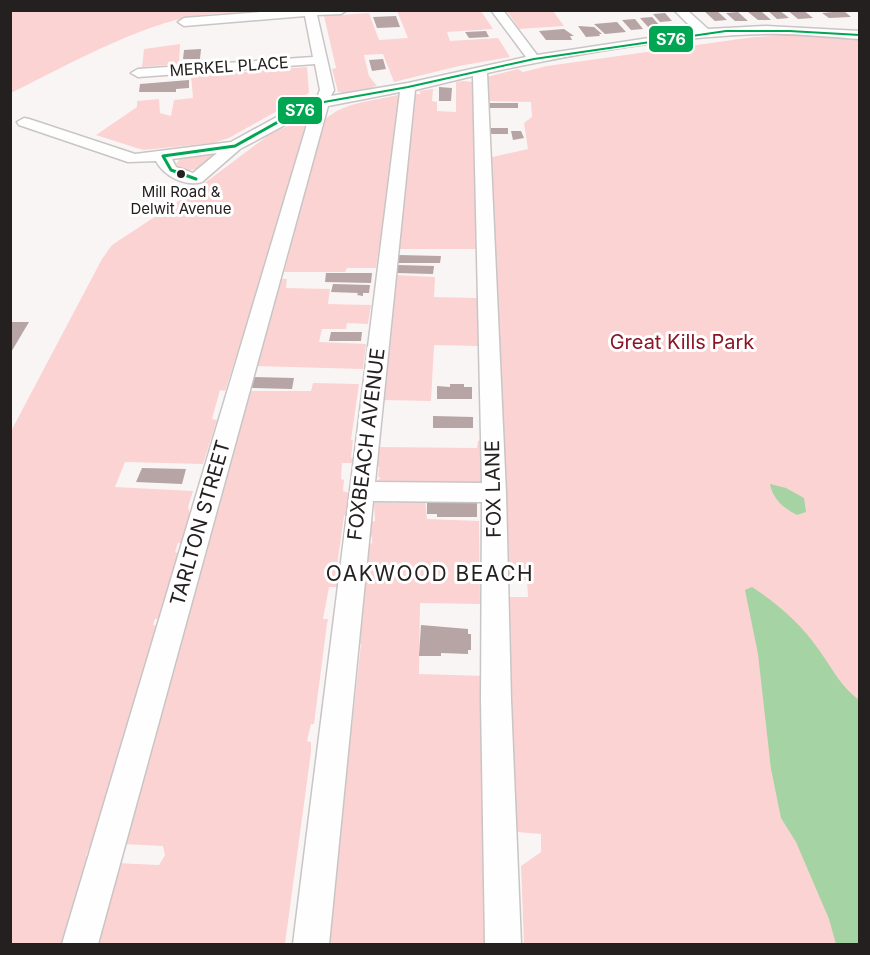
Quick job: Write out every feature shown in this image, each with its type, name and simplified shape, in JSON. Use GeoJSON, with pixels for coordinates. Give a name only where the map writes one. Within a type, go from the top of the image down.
{"type":"FeatureCollection","features":[{"type":"Feature","properties":{"kind":"street"},"geometry":{"type":"LineString","coordinates":[[184,22],[341,10]]}},
{"type":"Feature","properties":{"kind":"street"},"geometry":{"type":"LineString","coordinates":[[497,10],[534,59]]}},
{"type":"Feature","properties":{"kind":"street"},"geometry":{"type":"LineString","coordinates":[[680,10],[705,33]]}},
{"type":"Feature","properties":{"kind":"street"},"geometry":{"type":"LineString","coordinates":[[310,12],[327,90],[324,102]]}},
{"type":"Feature","properties":{"kind":"street"},"geometry":{"type":"LineString","coordinates":[[163,156],[164,163],[169,170],[196,179],[234,146],[300,110],[324,102],[408,87],[534,59],[705,33],[766,30],[860,35]]}},
{"type":"Feature","properties":{"kind":"street","name":"MERKEL PLACE"},"geometry":{"type":"LineString","coordinates":[[138,73],[320,60]]}},
{"type":"Feature","properties":{"kind":"street","name":"FOX LANE"},"geometry":{"type":"LineString","coordinates":[[480,70],[494,493],[495,700],[503,945]]}},
{"type":"Feature","properties":{"kind":"street","name":"FOXBEACH AVENUE"},"geometry":{"type":"LineString","coordinates":[[311,945],[408,87]]}},
{"type":"Feature","properties":{"kind":"street","name":"TARLTON STREET"},"geometry":{"type":"LineString","coordinates":[[80,945],[315,120],[324,102]]}},
{"type":"Feature","properties":{"kind":"street"},"geometry":{"type":"LineString","coordinates":[[24,122],[134,159],[234,146]]}},
{"type":"Feature","properties":{"kind":"street"},"geometry":{"type":"LineString","coordinates":[[361,491],[494,493]]}},
{"type":"Feature","properties":{"kind":"green space"},"geometry":{"type":"Polygon","coordinates":[[[10,11],[270,11],[204,15],[165,23],[106,46],[11,93],[10,11]]]}},
{"type":"Feature","properties":{"kind":"green space"},"geometry":{"type":"Polygon","coordinates":[[[397,11],[481,11],[493,29],[447,32],[450,41],[498,38],[510,57],[459,66],[394,82],[383,54],[364,55],[369,76],[377,86],[372,87],[374,89],[349,94],[338,92],[332,69],[336,68],[324,16],[369,13],[379,40],[408,38],[397,11]]]}},
{"type":"Feature","properties":{"kind":"green space"},"geometry":{"type":"Polygon","coordinates":[[[507,11],[553,11],[564,26],[519,29],[507,11]]]}},
{"type":"Feature","properties":{"kind":"green space","name":"Great Kills Park"},"geometry":{"type":"Polygon","coordinates":[[[788,35],[859,40],[859,944],[524,944],[521,866],[541,852],[541,834],[517,832],[507,597],[528,597],[527,580],[506,579],[488,158],[528,149],[524,123],[532,117],[531,102],[485,101],[487,77],[518,69],[523,72],[547,66],[754,37],[788,35]]]}},
{"type":"Feature","properties":{"kind":"green space"},"geometry":{"type":"Polygon","coordinates":[[[180,44],[179,64],[142,67],[144,49],[180,44]]]}},
{"type":"Feature","properties":{"kind":"green space"},"geometry":{"type":"Polygon","coordinates":[[[307,67],[309,93],[229,138],[214,143],[143,150],[96,135],[137,107],[137,101],[159,99],[160,113],[171,116],[174,100],[193,98],[191,76],[307,67]]]}},
{"type":"Feature","properties":{"kind":"green space"},"geometry":{"type":"Polygon","coordinates":[[[456,82],[473,82],[477,88],[474,106],[477,120],[474,129],[478,249],[397,249],[400,244],[412,94],[421,94],[419,91],[433,89],[432,101],[437,102],[437,111],[456,112],[456,82]]]}},
{"type":"Feature","properties":{"kind":"green space"},"geometry":{"type":"Polygon","coordinates":[[[401,96],[395,123],[381,244],[376,268],[347,268],[345,272],[284,272],[322,123],[329,116],[347,106],[401,96]]]}},
{"type":"Feature","properties":{"kind":"green space"},"geometry":{"type":"Polygon","coordinates":[[[301,120],[306,123],[262,277],[225,391],[220,390],[212,419],[217,420],[203,464],[125,462],[115,487],[193,491],[188,507],[190,514],[181,543],[178,543],[175,552],[178,553],[159,619],[155,619],[153,625],[158,626],[94,848],[89,848],[86,856],[91,857],[65,944],[11,944],[10,433],[102,259],[112,245],[194,191],[270,134],[301,120]]]}},
{"type":"Feature","properties":{"kind":"green space"},"geometry":{"type":"Polygon","coordinates":[[[221,151],[200,168],[194,170],[182,168],[176,164],[181,157],[221,151]]]}},
{"type":"Feature","properties":{"kind":"green space"},"geometry":{"type":"Polygon","coordinates":[[[395,275],[435,277],[434,297],[477,298],[478,346],[434,345],[431,401],[382,400],[395,275]]]}},
{"type":"Feature","properties":{"kind":"green space"},"geometry":{"type":"Polygon","coordinates":[[[280,279],[287,279],[286,288],[330,289],[328,304],[371,305],[368,324],[347,323],[346,329],[322,329],[319,342],[366,344],[363,369],[251,366],[268,302],[275,301],[280,279]]]}},
{"type":"Feature","properties":{"kind":"green space"},"geometry":{"type":"Polygon","coordinates":[[[313,383],[359,384],[351,440],[353,440],[351,458],[354,459],[354,463],[342,463],[343,491],[349,493],[348,513],[344,516],[336,573],[337,587],[329,587],[323,619],[328,619],[314,724],[311,724],[307,741],[311,742],[311,752],[285,944],[93,944],[116,863],[159,865],[165,855],[163,846],[122,844],[245,391],[311,391],[313,383]]]}},
{"type":"Feature","properties":{"kind":"green space"},"geometry":{"type":"Polygon","coordinates":[[[485,439],[484,485],[384,486],[376,481],[381,478],[378,477],[379,467],[374,467],[378,461],[379,447],[477,448],[478,441],[485,439]]]}},
{"type":"Feature","properties":{"kind":"green space"},"geometry":{"type":"Polygon","coordinates":[[[396,499],[425,499],[427,519],[479,521],[480,604],[420,603],[419,674],[487,676],[493,944],[324,944],[349,725],[352,725],[361,644],[358,644],[356,627],[362,621],[366,556],[372,543],[372,537],[367,537],[371,533],[369,522],[375,521],[374,503],[396,503],[396,499]]]}},
{"type":"Feature","properties":{"kind":"shaded area"},"geometry":{"type":"Polygon","coordinates":[[[770,484],[786,488],[804,498],[806,512],[797,515],[784,506],[776,499],[770,484]]]}},
{"type":"Feature","properties":{"kind":"shaded area"},"geometry":{"type":"Polygon","coordinates":[[[752,587],[797,623],[842,683],[859,700],[859,944],[836,944],[829,919],[796,842],[781,818],[771,769],[758,654],[745,590],[752,587]]]}},
{"type":"Feature","properties":{"kind":"building"},"geometry":{"type":"Polygon","coordinates":[[[716,10],[727,20],[715,21],[704,11],[716,10]]]}},
{"type":"Feature","properties":{"kind":"building"},"geometry":{"type":"Polygon","coordinates":[[[767,10],[779,10],[789,18],[777,19],[767,10]]]}},
{"type":"Feature","properties":{"kind":"building"},"geometry":{"type":"Polygon","coordinates":[[[787,10],[803,10],[813,18],[798,19],[787,10]]]}},
{"type":"Feature","properties":{"kind":"building"},"geometry":{"type":"Polygon","coordinates":[[[761,11],[771,20],[758,20],[748,12],[761,11]]]}},
{"type":"Feature","properties":{"kind":"building"},"geometry":{"type":"Polygon","coordinates":[[[844,11],[851,17],[829,18],[822,13],[844,11]]]}},
{"type":"Feature","properties":{"kind":"building"},"geometry":{"type":"Polygon","coordinates":[[[738,12],[748,21],[735,21],[726,13],[738,12]]]}},
{"type":"Feature","properties":{"kind":"building"},"geometry":{"type":"Polygon","coordinates":[[[665,13],[672,21],[660,22],[653,14],[665,13]]]}},
{"type":"Feature","properties":{"kind":"building"},"geometry":{"type":"Polygon","coordinates":[[[396,16],[400,27],[377,28],[373,17],[396,16]]]}},
{"type":"Feature","properties":{"kind":"building"},"geometry":{"type":"Polygon","coordinates":[[[652,17],[661,27],[649,28],[640,18],[652,17]]]}},
{"type":"Feature","properties":{"kind":"building"},"geometry":{"type":"Polygon","coordinates":[[[635,19],[643,29],[631,30],[622,20],[635,19]]]}},
{"type":"Feature","properties":{"kind":"building"},"geometry":{"type":"Polygon","coordinates":[[[617,22],[626,32],[605,34],[594,24],[617,22]]]}},
{"type":"Feature","properties":{"kind":"building"},"geometry":{"type":"Polygon","coordinates":[[[578,26],[594,27],[602,34],[586,37],[578,26]]]}},
{"type":"Feature","properties":{"kind":"building"},"geometry":{"type":"Polygon","coordinates":[[[564,29],[574,36],[570,36],[572,40],[546,40],[539,31],[564,29]]]}},
{"type":"Feature","properties":{"kind":"building"},"geometry":{"type":"Polygon","coordinates":[[[486,31],[489,37],[469,38],[465,32],[486,31]]]}},
{"type":"Feature","properties":{"kind":"building"},"geometry":{"type":"Polygon","coordinates":[[[201,49],[200,59],[183,59],[184,50],[201,49]]]}},
{"type":"Feature","properties":{"kind":"building"},"geometry":{"type":"Polygon","coordinates":[[[383,59],[386,69],[372,71],[369,60],[383,59]]]}},
{"type":"Feature","properties":{"kind":"building"},"geometry":{"type":"Polygon","coordinates":[[[189,80],[189,88],[176,89],[176,92],[139,92],[140,84],[189,80]]]}},
{"type":"Feature","properties":{"kind":"building"},"geometry":{"type":"Polygon","coordinates":[[[439,87],[452,88],[451,101],[439,101],[439,87]]]}},
{"type":"Feature","properties":{"kind":"building"},"geometry":{"type":"Polygon","coordinates":[[[488,103],[518,103],[518,108],[488,108],[488,103]]]}},
{"type":"Feature","properties":{"kind":"building"},"geometry":{"type":"Polygon","coordinates":[[[489,128],[508,128],[508,134],[489,134],[489,128]]]}},
{"type":"Feature","properties":{"kind":"building"},"geometry":{"type":"Polygon","coordinates":[[[511,131],[521,131],[524,138],[513,140],[511,131]]]}},
{"type":"Feature","properties":{"kind":"building"},"geometry":{"type":"Polygon","coordinates":[[[398,255],[441,256],[440,263],[398,263],[398,255]]]}},
{"type":"Feature","properties":{"kind":"building"},"geometry":{"type":"Polygon","coordinates":[[[397,265],[434,266],[433,274],[396,273],[397,265]]]}},
{"type":"Feature","properties":{"kind":"building"},"geometry":{"type":"Polygon","coordinates":[[[326,273],[372,273],[371,283],[325,282],[326,273]]]}},
{"type":"Feature","properties":{"kind":"building"},"geometry":{"type":"Polygon","coordinates":[[[333,284],[370,285],[369,293],[363,293],[363,296],[357,295],[358,293],[331,292],[333,284]]]}},
{"type":"Feature","properties":{"kind":"building"},"geometry":{"type":"Polygon","coordinates":[[[10,322],[29,322],[10,354],[10,322]]]}},
{"type":"Feature","properties":{"kind":"building"},"geometry":{"type":"Polygon","coordinates":[[[331,332],[362,332],[361,341],[329,341],[331,332]]]}},
{"type":"Feature","properties":{"kind":"building"},"geometry":{"type":"Polygon","coordinates":[[[254,377],[294,378],[292,389],[251,388],[254,377]]]}},
{"type":"Feature","properties":{"kind":"building"},"geometry":{"type":"Polygon","coordinates":[[[450,384],[464,384],[464,387],[472,387],[472,399],[437,399],[437,386],[450,387],[450,384]]]}},
{"type":"Feature","properties":{"kind":"building"},"geometry":{"type":"Polygon","coordinates":[[[433,416],[473,417],[473,428],[433,428],[433,416]]]}},
{"type":"Feature","properties":{"kind":"building"},"geometry":{"type":"Polygon","coordinates":[[[142,468],[186,469],[182,484],[136,482],[142,468]]]}},
{"type":"Feature","properties":{"kind":"building"},"geometry":{"type":"Polygon","coordinates":[[[427,501],[477,501],[477,517],[437,517],[437,514],[427,514],[427,501]]]}},
{"type":"Feature","properties":{"kind":"building"},"geometry":{"type":"Polygon","coordinates":[[[421,625],[468,629],[468,634],[471,634],[471,650],[468,650],[468,654],[441,653],[441,656],[419,656],[421,625]]]}},
{"type":"Feature","properties":{"kind":"transit line","name":"S76"},"geometry":{"type":"LineString","coordinates":[[196,179],[171,170],[163,156],[235,146],[300,110],[324,102],[408,87],[534,59],[726,31],[789,31],[860,35]]}},
{"type":"Feature","properties":{"kind":"place","name":"Mill Road & Delwit Avenue"},"geometry":{"type":"Point","coordinates":[181,174]}},
{"type":"Feature","properties":{"kind":"district","name":"OAKWOOD BEACH"},"geometry":{"type":"Point","coordinates":[430,574]}}]}
